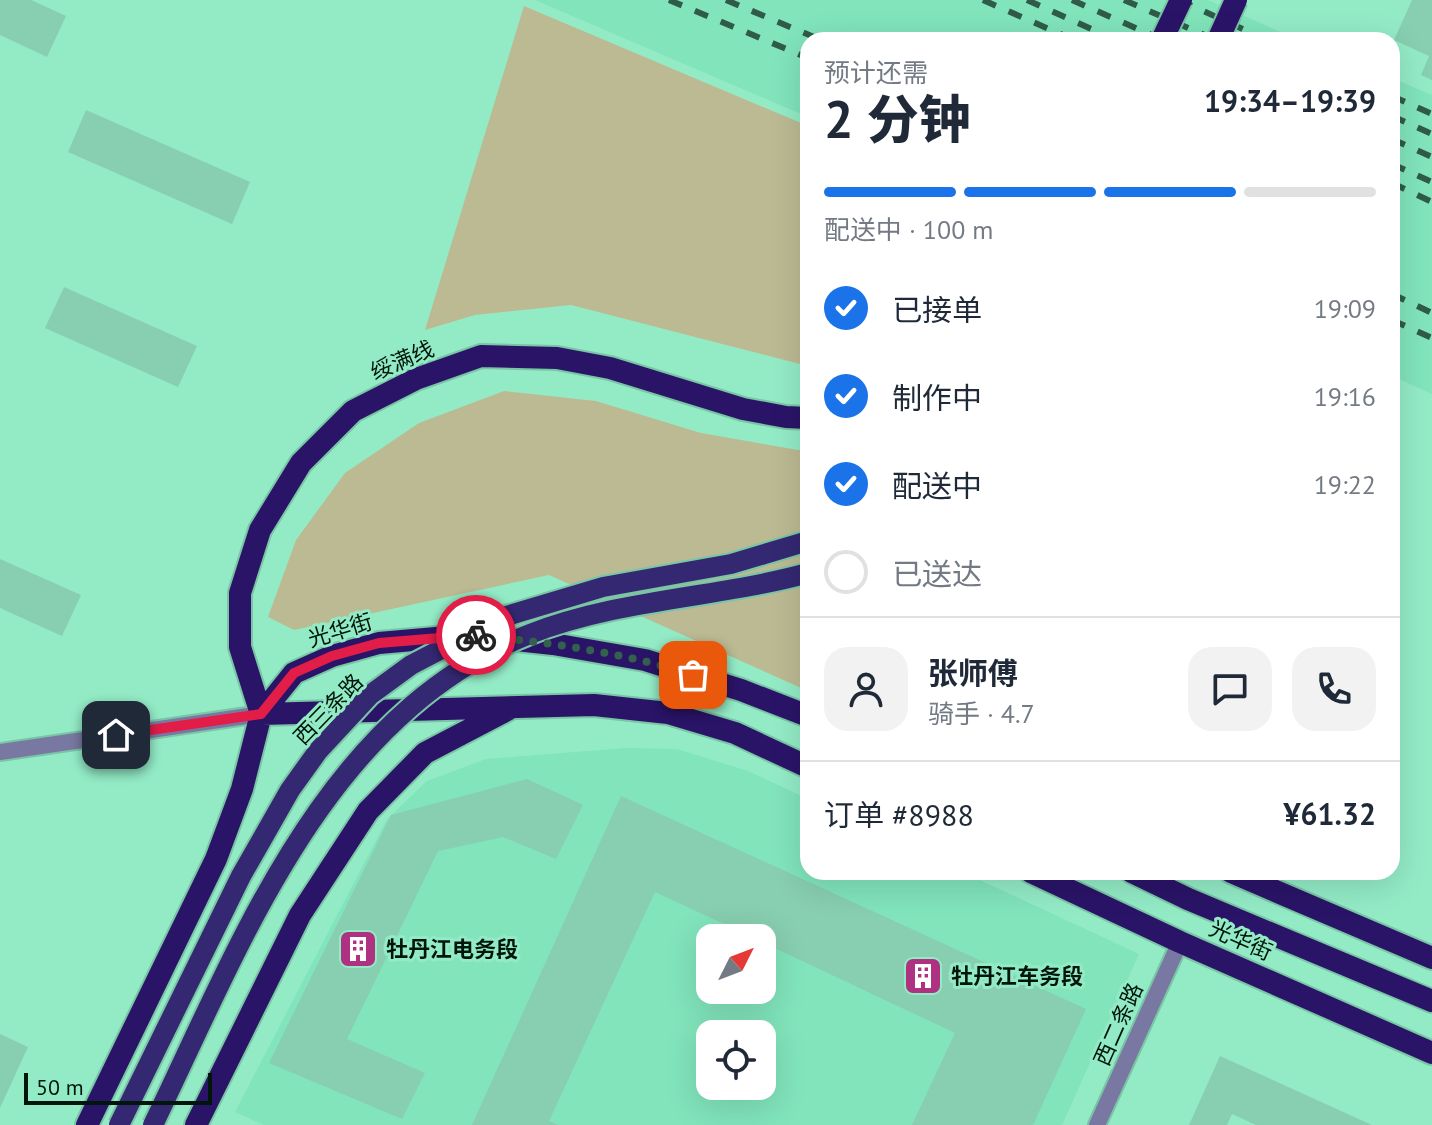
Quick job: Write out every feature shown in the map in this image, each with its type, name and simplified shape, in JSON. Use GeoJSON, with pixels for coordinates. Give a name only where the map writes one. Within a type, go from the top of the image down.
{"type":"FeatureCollection","features":[{"type":"Feature","properties":{"kind":"highway"},"geometry":{"type":"LineString","coordinates":[[1166,32],[1181,0]]}},
{"type":"Feature","properties":{"kind":"highway"},"geometry":{"type":"LineString","coordinates":[[1222,32],[1236,0]]}},
{"type":"Feature","properties":{"kind":"highway","name":"绥满线"},"geometry":{"type":"LineString","coordinates":[[261,714],[240,647],[240,593],[260,530],[301,463],[353,411],[416,379],[481,356],[557,358],[610,368],[743,409],[800,418]]}},
{"type":"Feature","properties":{"kind":"highway","name":"光华街"},"geometry":{"type":"LineString","coordinates":[[261,714],[294,673],[332,656],[379,643],[470,635],[553,644],[645,660],[741,690],[800,713]]}},
{"type":"Feature","properties":{"kind":"highway"},"geometry":{"type":"LineString","coordinates":[[87,1125],[216,859],[242,789],[261,714],[594,705],[668,713],[735,733],[800,763]]}},
{"type":"Feature","properties":{"kind":"highway"},"geometry":{"type":"LineString","coordinates":[[196,1125],[300,915],[368,811],[425,753],[514,707]]}},
{"type":"Feature","properties":{"kind":"highway","name":"光华街"},"geometry":{"type":"LineString","coordinates":[[1048,880],[1432,1053]]}},
{"type":"Feature","properties":{"kind":"highway","name":"光华街"},"geometry":{"type":"LineString","coordinates":[[1149,880],[1432,1001]]}},
{"type":"Feature","properties":{"kind":"highway"},"geometry":{"type":"LineString","coordinates":[[1250,880],[1432,958]]}},
{"type":"Feature","properties":{"kind":"main road","name":"西三条路"},"geometry":{"type":"LineString","coordinates":[[119,1125],[241,876],[290,790],[318,751],[370,695],[411,665],[503,617],[603,587],[731,564],[800,543]]}},
{"type":"Feature","properties":{"kind":"main road"},"geometry":{"type":"LineString","coordinates":[[153,1125],[259,907],[316,812],[385,731],[425,695],[469,664],[530,634],[597,613],[800,575]]}},
{"type":"Feature","properties":{"kind":"street"},"geometry":{"type":"LineString","coordinates":[[0,752],[261,714]]}},
{"type":"Feature","properties":{"kind":"street","name":"西二条路"},"geometry":{"type":"LineString","coordinates":[[1097,1125],[1180,942]]}},
{"type":"Feature","properties":{"kind":"shaded area"},"geometry":{"type":"Polygon","coordinates":[[[535,0],[1208,0],[1281,32],[800,32],[800,114],[535,0]]]}},
{"type":"Feature","properties":{"kind":"shaded area"},"geometry":{"type":"Polygon","coordinates":[[[524,6],[800,123],[800,364],[571,305],[475,315],[425,330],[524,6]]]}},
{"type":"Feature","properties":{"kind":"shaded area"},"geometry":{"type":"Polygon","coordinates":[[[1400,81],[1432,95],[1432,394],[1400,380],[1400,81]]]}},
{"type":"Feature","properties":{"kind":"shaded area"},"geometry":{"type":"Polygon","coordinates":[[[504,391],[596,401],[701,433],[800,450],[800,687],[549,575],[294,630],[268,617],[296,540],[345,473],[419,423],[504,391]]]}},
{"type":"Feature","properties":{"kind":"shaded area"},"geometry":{"type":"Polygon","coordinates":[[[626,748],[677,749],[748,771],[800,795],[800,880],[980,880],[1139,954],[1062,1125],[264,1125],[235,1112],[387,819],[427,781],[486,759],[626,748]]]}},
{"type":"Feature","properties":{"kind":"building"},"geometry":{"type":"Polygon","coordinates":[[[0,0],[31,0],[66,16],[47,57],[0,35],[0,0]]]}},
{"type":"Feature","properties":{"kind":"building"},"geometry":{"type":"Polygon","coordinates":[[[1412,0],[1432,0],[1432,80],[1421,75],[1429,56],[1400,43],[1398,32],[1412,0]]]}},
{"type":"Feature","properties":{"kind":"building"},"geometry":{"type":"Polygon","coordinates":[[[86,110],[250,182],[232,224],[68,152],[86,110]]]}},
{"type":"Feature","properties":{"kind":"building"},"geometry":{"type":"Polygon","coordinates":[[[64,287],[197,346],[178,387],[45,328],[64,287]]]}},
{"type":"Feature","properties":{"kind":"building"},"geometry":{"type":"Polygon","coordinates":[[[0,559],[81,595],[62,636],[0,608],[0,559]]]}},
{"type":"Feature","properties":{"kind":"building","name":"牡丹江电务段"},"geometry":{"type":"Polygon","coordinates":[[[527,779],[583,805],[556,859],[503,837],[438,851],[347,1039],[425,1073],[402,1119],[269,1063],[391,815],[527,779]]]}},
{"type":"Feature","properties":{"kind":"building","name":"牡丹江车务段"},"geometry":{"type":"Polygon","coordinates":[[[621,796],[1086,1009],[1033,1125],[912,1125],[955,1033],[776,949],[776,924],[724,924],[655,892],[549,1121],[558,1125],[472,1125],[621,796]]]}},
{"type":"Feature","properties":{"kind":"building"},"geometry":{"type":"Polygon","coordinates":[[[0,1034],[28,1047],[0,1108],[0,1034]]]}},
{"type":"Feature","properties":{"kind":"building"},"geometry":{"type":"Polygon","coordinates":[[[1220,1056],[1372,1125],[1256,1125],[1232,1114],[1227,1125],[1189,1125],[1220,1056]]]}},
{"type":"Feature","properties":{"kind":"railway"},"geometry":{"type":"LineString","coordinates":[[669,0],[800,55]]}},
{"type":"Feature","properties":{"kind":"railway"},"geometry":{"type":"LineString","coordinates":[[726,0],[802,32]]}},
{"type":"Feature","properties":{"kind":"railway"},"geometry":{"type":"LineString","coordinates":[[983,0],[1056,32]]}},
{"type":"Feature","properties":{"kind":"railway"},"geometry":{"type":"LineString","coordinates":[[1027,0],[1098,32]]}},
{"type":"Feature","properties":{"kind":"railway"},"geometry":{"type":"LineString","coordinates":[[1072,0],[1145,32]]}},
{"type":"Feature","properties":{"kind":"railway"},"geometry":{"type":"LineString","coordinates":[[1124,0],[1198,32]]}},
{"type":"Feature","properties":{"kind":"railway"},"geometry":{"type":"LineString","coordinates":[[1179,0],[1249,32]]}},
{"type":"Feature","properties":{"kind":"railway"},"geometry":{"type":"LineString","coordinates":[[1400,100],[1432,114]]}},
{"type":"Feature","properties":{"kind":"railway"},"geometry":{"type":"LineString","coordinates":[[1400,120],[1432,134]]}},
{"type":"Feature","properties":{"kind":"railway"},"geometry":{"type":"LineString","coordinates":[[1400,143],[1432,157]]}},
{"type":"Feature","properties":{"kind":"railway"},"geometry":{"type":"LineString","coordinates":[[1400,168],[1432,182]]}},
{"type":"Feature","properties":{"kind":"railway"},"geometry":{"type":"LineString","coordinates":[[1400,187],[1432,202]]}},
{"type":"Feature","properties":{"kind":"railway"},"geometry":{"type":"LineString","coordinates":[[1400,298],[1432,313]]}},
{"type":"Feature","properties":{"kind":"railway"},"geometry":{"type":"LineString","coordinates":[[1400,324],[1432,338]]}},
{"type":"Feature","properties":{"kind":"way so far"},"geometry":{"type":"LineString","coordinates":[[476,635],[645,660],[693,675]]}},
{"type":"Feature","properties":{"kind":"place","name":"牡丹江电务段"},"geometry":{"type":"Point","coordinates":[358,949]}},
{"type":"Feature","properties":{"kind":"place","name":"牡丹江车务段"},"geometry":{"type":"Point","coordinates":[923,976]}},
{"type":"Feature","properties":{"kind":"route"},"geometry":{"type":"LineString","coordinates":[[116,735],[261,714],[294,673],[332,656],[379,643],[476,635]]}}]}
